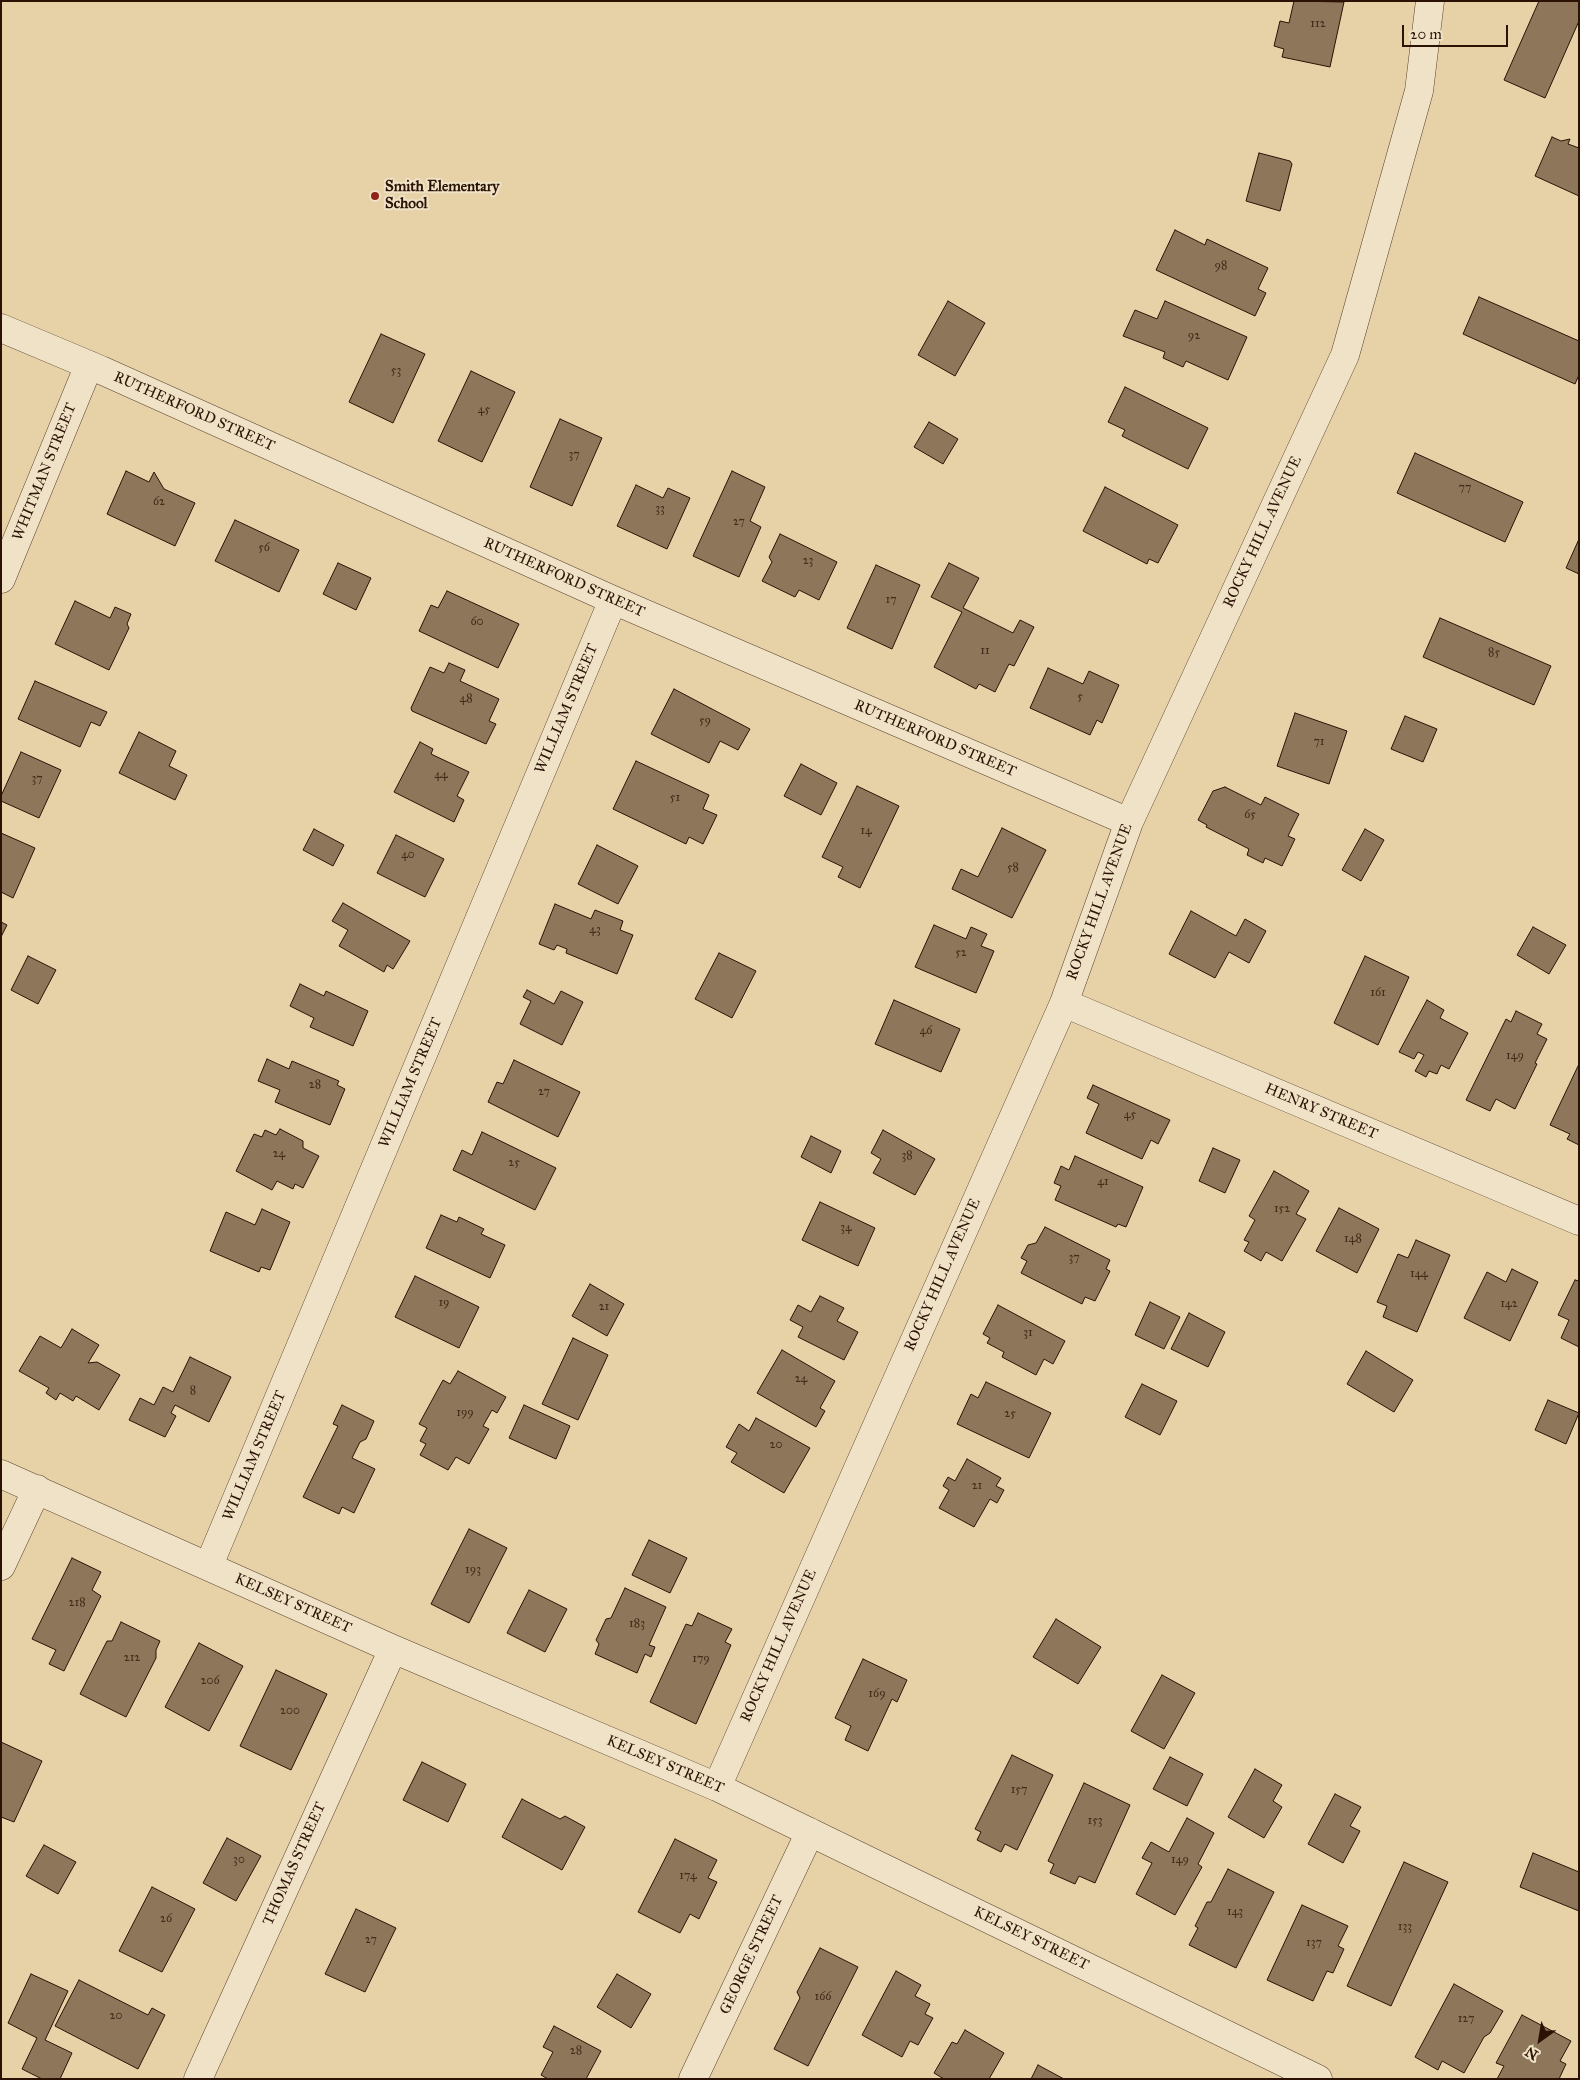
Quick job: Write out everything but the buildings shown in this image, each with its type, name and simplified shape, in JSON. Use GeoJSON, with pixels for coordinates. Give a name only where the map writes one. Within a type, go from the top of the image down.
{"type":"FeatureCollection","features":[{"type":"Feature","properties":{"kind":"street","name":"ROCKY HILL AVENUE"},"geometry":{"type":"LineString","coordinates":[[717,1787],[1064,1002],[1129,822],[1345,355],[1420,91],[1430,1]]}},
{"type":"Feature","properties":{"kind":"street","name":"RUTHERFORD STREET"},"geometry":{"type":"LineString","coordinates":[[1,328],[88,365],[613,600],[1129,822]]}},
{"type":"Feature","properties":{"kind":"street","name":"WHITMAN STREET"},"geometry":{"type":"LineString","coordinates":[[1,579],[88,365]]}},
{"type":"Feature","properties":{"kind":"street","name":"WILLIAM STREET"},"geometry":{"type":"LineString","coordinates":[[209,1566],[613,600]]}},
{"type":"Feature","properties":{"kind":"street","name":"HENRY STREET"},"geometry":{"type":"LineString","coordinates":[[1064,1002],[1579,1221]]}},
{"type":"Feature","properties":{"kind":"street","name":"KELSEY STREET"},"geometry":{"type":"LineString","coordinates":[[1,1474],[393,1649],[717,1787],[1318,2079]]}},
{"type":"Feature","properties":{"kind":"street"},"geometry":{"type":"LineString","coordinates":[[1,1566],[37,1489]]}},
{"type":"Feature","properties":{"kind":"street","name":"THOMAS STREET"},"geometry":{"type":"LineString","coordinates":[[198,2079],[393,1649]]}},
{"type":"Feature","properties":{"kind":"street","name":"GEORGE STREET"},"geometry":{"type":"LineString","coordinates":[[693,2079],[810,1832]]}},
{"type":"Feature","properties":{"kind":"place","name":"Smith Elementary School"},"geometry":{"type":"Point","coordinates":[375,196]}}]}
